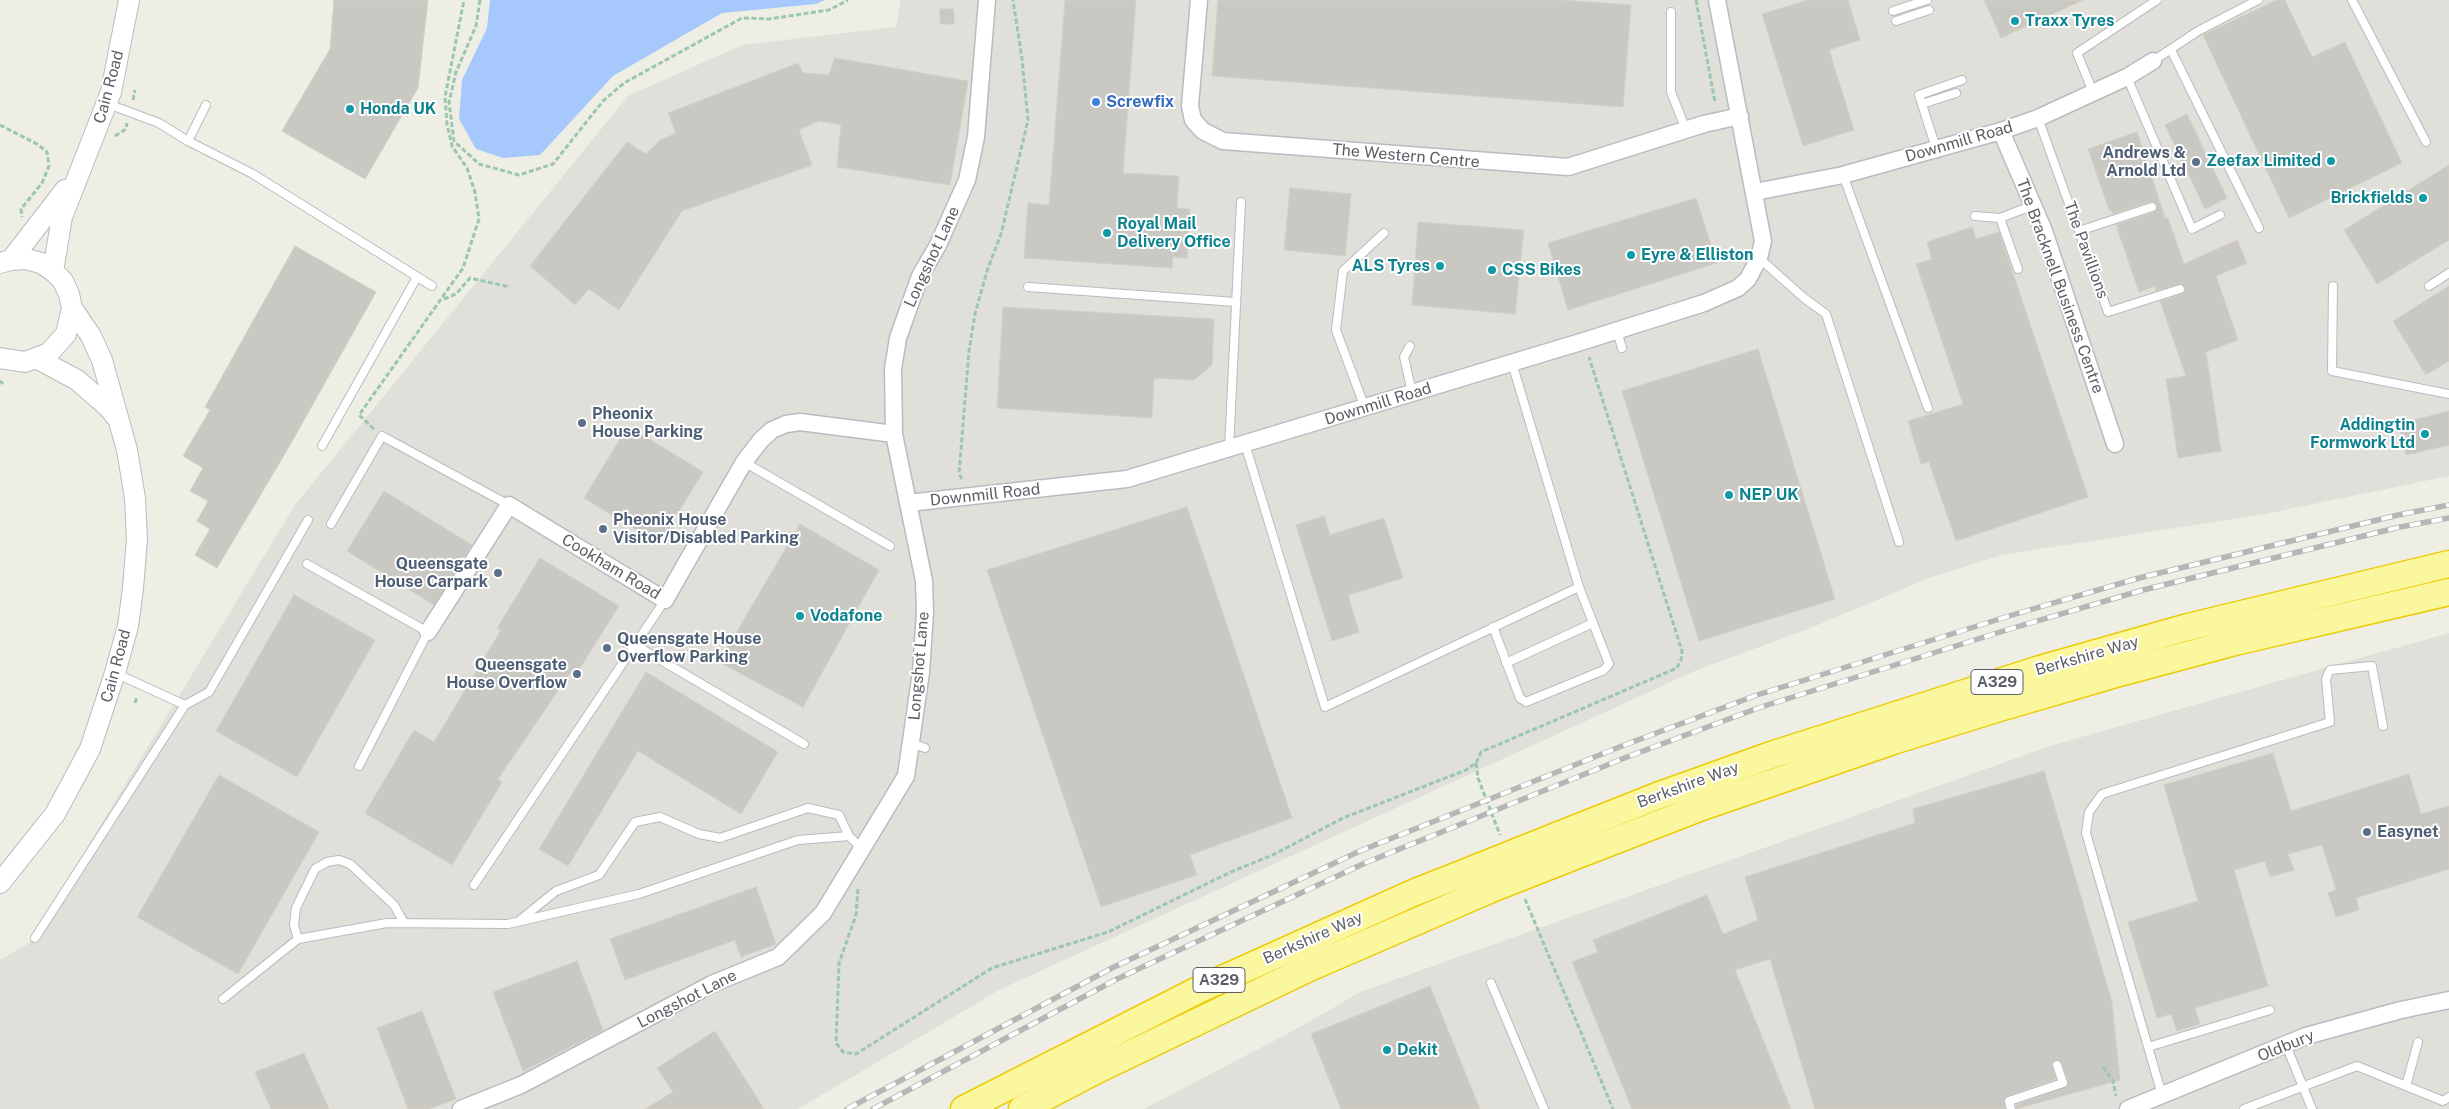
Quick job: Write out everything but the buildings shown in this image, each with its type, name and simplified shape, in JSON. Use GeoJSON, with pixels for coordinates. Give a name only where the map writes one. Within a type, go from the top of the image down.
{"type":"FeatureCollection","features":[{"type":"Feature","properties":{"kind":"highway","name":"Berkshire Way"},"geometry":{"type":"LineString","coordinates":[[1560,848],[1657,796],[1774,754],[2040,669],[2197,624],[2449,564]]}},
{"type":"Feature","properties":{"kind":"highway","name":"Berkshire Way"},"geometry":{"type":"LineString","coordinates":[[1022,1109],[1097,1070],[1307,969],[1485,878],[1560,848],[1719,800],[1893,741],[2112,675],[2235,642],[2449,592]]}},
{"type":"Feature","properties":{"kind":"highway","name":"Berkshire Way"},"geometry":{"type":"LineString","coordinates":[[964,1109],[1198,990],[1413,893],[1485,878]]}},
{"type":"Feature","properties":{"kind":"street","name":"Cain Road"},"geometry":{"type":"LineString","coordinates":[[53,271],[62,218],[79,170],[108,104],[129,0]]}},
{"type":"Feature","properties":{"kind":"street","name":"Longshot Lane"},"geometry":{"type":"LineString","coordinates":[[461,1109],[521,1085],[712,984],[778,957],[822,913],[906,776],[918,746],[925,612],[924,581],[894,434],[893,369],[898,338],[920,276],[938,245],[967,180],[976,136],[987,0]]}},
{"type":"Feature","properties":{"kind":"street","name":"The Western Centre"},"geometry":{"type":"LineString","coordinates":[[1199,0],[1190,106],[1193,120],[1203,131],[1223,141],[1568,168],[1686,130],[1740,116]]}},
{"type":"Feature","properties":{"kind":"street","name":"Downmill Road"},"geometry":{"type":"LineString","coordinates":[[908,503],[1127,479],[1512,363],[1720,297],[1738,288],[1748,279],[1759,258],[1763,240],[1718,0]]}},
{"type":"Feature","properties":{"kind":"street","name":"Downmill Road"},"geometry":{"type":"LineString","coordinates":[[1755,192],[1843,175],[2001,131],[2038,118],[2127,77],[2153,61]]}},
{"type":"Feature","properties":{"kind":"street","name":"The Bracknell Business Centre"},"geometry":{"type":"LineString","coordinates":[[2001,131],[2034,205],[2115,444]]}},
{"type":"Feature","properties":{"kind":"street","name":"Cain Road"},"geometry":{"type":"LineString","coordinates":[[6,262],[79,170]]}},
{"type":"Feature","properties":{"kind":"street"},"geometry":{"type":"LineString","coordinates":[[4,362],[38,359],[49,353],[66,334],[72,308],[69,294],[63,281],[53,271],[41,263],[26,259],[6,262]]}},
{"type":"Feature","properties":{"kind":"street","name":"Cain Road"},"geometry":{"type":"LineString","coordinates":[[0,883],[55,814],[90,750],[128,626],[137,539],[131,471],[102,360],[91,336],[72,308]]}},
{"type":"Feature","properties":{"kind":"street","name":"Cain Road"},"geometry":{"type":"LineString","coordinates":[[38,359],[77,380],[108,407],[118,420]]}},
{"type":"Feature","properties":{"kind":"street","name":"Cookham Road"},"geometry":{"type":"LineString","coordinates":[[509,506],[665,600],[744,462],[761,440],[786,424],[800,422],[894,434]]}},
{"type":"Feature","properties":{"kind":"street"},"geometry":{"type":"LineString","coordinates":[[428,632],[509,506]]}},
{"type":"Feature","properties":{"kind":"street","name":"Oldbury"},"geometry":{"type":"LineString","coordinates":[[2128,1109],[2286,1045],[2352,1023],[2449,1000]]}},
{"type":"Feature","properties":{"kind":"lane"},"geometry":{"type":"LineString","coordinates":[[1893,11],[1927,0]]}},
{"type":"Feature","properties":{"kind":"lane"},"geometry":{"type":"LineString","coordinates":[[2094,92],[2077,53],[2157,0]]}},
{"type":"Feature","properties":{"kind":"lane"},"geometry":{"type":"LineString","coordinates":[[2153,61],[2198,31],[2258,0]]}},
{"type":"Feature","properties":{"kind":"lane"},"geometry":{"type":"LineString","coordinates":[[2352,0],[2426,142]]}},
{"type":"Feature","properties":{"kind":"lane"},"geometry":{"type":"LineString","coordinates":[[1896,21],[1929,10]]}},
{"type":"Feature","properties":{"kind":"lane"},"geometry":{"type":"LineString","coordinates":[[1670,12],[1671,92],[1686,130]]}},
{"type":"Feature","properties":{"kind":"lane"},"geometry":{"type":"LineString","coordinates":[[2171,50],[2260,228]]}},
{"type":"Feature","properties":{"kind":"lane"},"geometry":{"type":"LineString","coordinates":[[2127,77],[2192,229],[2220,216]]}},
{"type":"Feature","properties":{"kind":"lane"},"geometry":{"type":"LineString","coordinates":[[1936,148],[1919,95],[1962,80]]}},
{"type":"Feature","properties":{"kind":"lane"},"geometry":{"type":"LineString","coordinates":[[1922,104],[1956,93]]}},
{"type":"Feature","properties":{"kind":"lane"},"geometry":{"type":"LineString","coordinates":[[108,104],[159,123],[188,141],[258,177],[432,286]]}},
{"type":"Feature","properties":{"kind":"lane"},"geometry":{"type":"LineString","coordinates":[[188,141],[206,105]]}},
{"type":"Feature","properties":{"kind":"lane","name":"The Pavillions"},"geometry":{"type":"LineString","coordinates":[[2038,118],[2108,312],[2180,289]]}},
{"type":"Feature","properties":{"kind":"lane"},"geometry":{"type":"LineString","coordinates":[[1843,175],[1928,408]]}},
{"type":"Feature","properties":{"kind":"lane"},"geometry":{"type":"LineString","coordinates":[[1241,202],[1236,302],[1237,447],[1325,707],[1579,587]]}},
{"type":"Feature","properties":{"kind":"lane"},"geometry":{"type":"LineString","coordinates":[[1975,216],[2000,218],[2034,205]]}},
{"type":"Feature","properties":{"kind":"lane"},"geometry":{"type":"LineString","coordinates":[[2079,231],[2152,207]]}},
{"type":"Feature","properties":{"kind":"lane"},"geometry":{"type":"LineString","coordinates":[[2000,218],[2018,269]]}},
{"type":"Feature","properties":{"kind":"lane"},"geometry":{"type":"LineString","coordinates":[[1365,408],[1336,330],[1343,271],[1384,232]]}},
{"type":"Feature","properties":{"kind":"lane"},"geometry":{"type":"LineString","coordinates":[[1759,258],[1804,298],[1826,314],[1899,542]]}},
{"type":"Feature","properties":{"kind":"lane"},"geometry":{"type":"LineString","coordinates":[[2430,286],[2449,273]]}},
{"type":"Feature","properties":{"kind":"lane"},"geometry":{"type":"LineString","coordinates":[[322,446],[417,277]]}},
{"type":"Feature","properties":{"kind":"lane"},"geometry":{"type":"LineString","coordinates":[[2333,286],[2332,371],[2449,394]]}},
{"type":"Feature","properties":{"kind":"lane"},"geometry":{"type":"LineString","coordinates":[[1028,287],[1236,302]]}},
{"type":"Feature","properties":{"kind":"lane"},"geometry":{"type":"LineString","coordinates":[[1617,330],[1622,348]]}},
{"type":"Feature","properties":{"kind":"lane"},"geometry":{"type":"LineString","coordinates":[[1410,346],[1404,357],[1412,393]]}},
{"type":"Feature","properties":{"kind":"lane"},"geometry":{"type":"LineString","coordinates":[[1493,627],[1520,698],[1526,702],[1604,670],[1610,664],[1579,587],[1512,363]]}},
{"type":"Feature","properties":{"kind":"lane"},"geometry":{"type":"LineString","coordinates":[[331,524],[382,436],[509,506]]}},
{"type":"Feature","properties":{"kind":"lane"},"geometry":{"type":"LineString","coordinates":[[744,462],[890,546]]}},
{"type":"Feature","properties":{"kind":"lane"},"geometry":{"type":"LineString","coordinates":[[35,938],[185,706],[209,692],[308,520]]}},
{"type":"Feature","properties":{"kind":"lane"},"geometry":{"type":"LineString","coordinates":[[308,564],[428,632],[359,766]]}},
{"type":"Feature","properties":{"kind":"lane"},"geometry":{"type":"LineString","coordinates":[[474,886],[665,600]]}},
{"type":"Feature","properties":{"kind":"lane"},"geometry":{"type":"LineString","coordinates":[[1506,663],[1593,623]]}},
{"type":"Feature","properties":{"kind":"lane"},"geometry":{"type":"LineString","coordinates":[[635,645],[804,744]]}},
{"type":"Feature","properties":{"kind":"lane"},"geometry":{"type":"LineString","coordinates":[[2162,1095],[2086,833],[2089,812],[2102,794],[2330,722],[2326,679],[2330,670],[2372,666],[2383,726]]}},
{"type":"Feature","properties":{"kind":"lane"},"geometry":{"type":"LineString","coordinates":[[115,673],[185,706]]}},
{"type":"Feature","properties":{"kind":"lane"},"geometry":{"type":"LineString","coordinates":[[519,921],[556,891],[599,875],[635,822],[660,817],[699,834],[720,838],[808,808],[839,815],[849,836],[862,848]]}},
{"type":"Feature","properties":{"kind":"lane"},"geometry":{"type":"LineString","coordinates":[[224,999],[298,939],[387,923],[508,924],[639,894],[798,840],[849,836]]}},
{"type":"Feature","properties":{"kind":"lane"},"geometry":{"type":"LineString","coordinates":[[298,939],[294,925],[296,908],[315,869],[327,862],[339,860],[350,864],[394,905],[404,923]]}},
{"type":"Feature","properties":{"kind":"lane"},"geometry":{"type":"LineString","coordinates":[[1491,984],[1544,1109]]}},
{"type":"Feature","properties":{"kind":"lane"},"geometry":{"type":"LineString","coordinates":[[2148,1047],[2270,1010]]}},
{"type":"Feature","properties":{"kind":"lane"},"geometry":{"type":"LineString","coordinates":[[2406,1086],[2418,1042]]}},
{"type":"Feature","properties":{"kind":"lane"},"geometry":{"type":"LineString","coordinates":[[2286,1045],[2312,1109]]}},
{"type":"Feature","properties":{"kind":"lane"},"geometry":{"type":"LineString","coordinates":[[2011,1109],[2009,1101],[2063,1083],[2057,1064]]}},
{"type":"Feature","properties":{"kind":"lane"},"geometry":{"type":"LineString","coordinates":[[2244,1109],[2357,1066],[2442,1102],[2449,1097]]}},
{"type":"Feature","properties":{"kind":"path"},"geometry":{"type":"LineString","coordinates":[[382,436],[359,415],[443,299],[463,268],[479,219],[475,192],[467,168],[452,146],[447,124],[445,97],[464,0]]}},
{"type":"Feature","properties":{"kind":"path"},"geometry":{"type":"LineString","coordinates":[[480,0],[476,26],[456,72],[449,102],[454,141],[479,164],[519,175],[552,164],[603,101],[624,82],[742,18],[769,19],[829,10],[848,0]]}},
{"type":"Feature","properties":{"kind":"path"},"geometry":{"type":"LineString","coordinates":[[962,480],[959,474],[968,351],[986,271],[1001,234],[1028,120],[1022,59],[1013,0]]}},
{"type":"Feature","properties":{"kind":"path"},"geometry":{"type":"LineString","coordinates":[[1696,0],[1715,102]]}},
{"type":"Feature","properties":{"kind":"path"},"geometry":{"type":"LineString","coordinates":[[0,125],[37,144],[46,152],[49,166],[42,183],[20,209],[22,218]]}},
{"type":"Feature","properties":{"kind":"path"},"geometry":{"type":"LineString","coordinates":[[443,299],[456,294],[470,278],[510,287]]}},
{"type":"Feature","properties":{"kind":"path"},"geometry":{"type":"LineString","coordinates":[[862,848],[856,915],[839,963],[836,1035],[836,1043],[843,1052],[856,1054],[992,968],[1108,932],[1233,871],[1274,855],[1343,818],[1466,770],[1476,763],[1481,752],[1677,668],[1681,660],[1682,651],[1587,350]]}},
{"type":"Feature","properties":{"kind":"path"},"geometry":{"type":"LineString","coordinates":[[135,703],[137,697]]}},
{"type":"Feature","properties":{"kind":"path"},"geometry":{"type":"LineString","coordinates":[[1476,763],[1483,794],[1500,837]]}},
{"type":"Feature","properties":{"kind":"path"},"geometry":{"type":"LineString","coordinates":[[1523,894],[1613,1109]]}},
{"type":"Feature","properties":{"kind":"path"},"geometry":{"type":"LineString","coordinates":[[2103,1067],[2113,1081],[2116,1096]]}},
{"type":"Feature","properties":{"kind":"shaded area"},"geometry":{"type":"Polygon","coordinates":[[[901,0],[2449,0],[2449,476],[2265,514],[2002,555],[1929,578],[1808,629],[1697,670],[1001,989],[798,1109],[0,1109],[0,960],[29,943],[295,505],[628,96],[742,45],[896,27],[901,0]]]}},
{"type":"Feature","properties":{"kind":"shaded area"},"geometry":{"type":"Polygon","coordinates":[[[2449,633],[2449,1109],[1144,1109],[1304,1025],[1360,992],[2053,745],[2449,633]]]}},
{"type":"Feature","properties":{"kind":"water"},"geometry":{"type":"Polygon","coordinates":[[[490,0],[825,0],[816,4],[722,13],[613,76],[540,155],[503,158],[476,149],[459,119],[462,80],[487,28],[490,0]]]}},
{"type":"Feature","properties":{"kind":"railway"},"geometry":{"type":"LineString","coordinates":[[847,1109],[1112,968],[1360,851],[1622,746],[1757,695],[2009,616],[2139,578],[2398,515],[2449,505]]}},
{"type":"Feature","properties":{"kind":"railway"},"geometry":{"type":"LineString","coordinates":[[873,1109],[1117,979],[1365,863],[1627,757],[1761,707],[2013,628],[2143,590],[2400,527],[2449,518]]}},
{"type":"Feature","properties":{"kind":"place","name":"Traxx Tyres"},"geometry":{"type":"Point","coordinates":[2015,21]}},
{"type":"Feature","properties":{"kind":"place","name":"Screwfix"},"geometry":{"type":"Point","coordinates":[1096,102]}},
{"type":"Feature","properties":{"kind":"place","name":"Honda UK"},"geometry":{"type":"Point","coordinates":[350,109]}},
{"type":"Feature","properties":{"kind":"place","name":"Zeefax Limited"},"geometry":{"type":"Point","coordinates":[2331,161]}},
{"type":"Feature","properties":{"kind":"place","name":"Andrews & Arnold Ltd"},"geometry":{"type":"Point","coordinates":[2196,162]}},
{"type":"Feature","properties":{"kind":"place","name":"Brickfields"},"geometry":{"type":"Point","coordinates":[2423,198]}},
{"type":"Feature","properties":{"kind":"place","name":"Royal Mail Delivery Office"},"geometry":{"type":"Point","coordinates":[1107,233]}},
{"type":"Feature","properties":{"kind":"place","name":"Eyre & Elliston"},"geometry":{"type":"Point","coordinates":[1631,255]}},
{"type":"Feature","properties":{"kind":"place","name":"ALS Tyres"},"geometry":{"type":"Point","coordinates":[1440,266]}},
{"type":"Feature","properties":{"kind":"place","name":"CSS Bikes"},"geometry":{"type":"Point","coordinates":[1492,270]}},
{"type":"Feature","properties":{"kind":"place","name":"Pheonix House Parking"},"geometry":{"type":"Point","coordinates":[582,423]}},
{"type":"Feature","properties":{"kind":"place","name":"Addingtin Formwork Ltd"},"geometry":{"type":"Point","coordinates":[2425,434]}},
{"type":"Feature","properties":{"kind":"place","name":"NEP UK"},"geometry":{"type":"Point","coordinates":[1729,495]}},
{"type":"Feature","properties":{"kind":"place","name":"Pheonix House Visitor/Disabled Parking"},"geometry":{"type":"Point","coordinates":[603,529]}},
{"type":"Feature","properties":{"kind":"place","name":"Queensgate House Carpark"},"geometry":{"type":"Point","coordinates":[498,573]}},
{"type":"Feature","properties":{"kind":"place","name":"Vodafone"},"geometry":{"type":"Point","coordinates":[800,616]}},
{"type":"Feature","properties":{"kind":"place","name":"Queensgate House Overflow Parking"},"geometry":{"type":"Point","coordinates":[607,648]}},
{"type":"Feature","properties":{"kind":"place","name":"Queensgate House Overflow"},"geometry":{"type":"Point","coordinates":[577,674]}},
{"type":"Feature","properties":{"kind":"place","name":"Easynet"},"geometry":{"type":"Point","coordinates":[2367,832]}},
{"type":"Feature","properties":{"kind":"place","name":"Dekit"},"geometry":{"type":"Point","coordinates":[1387,1050]}}]}
